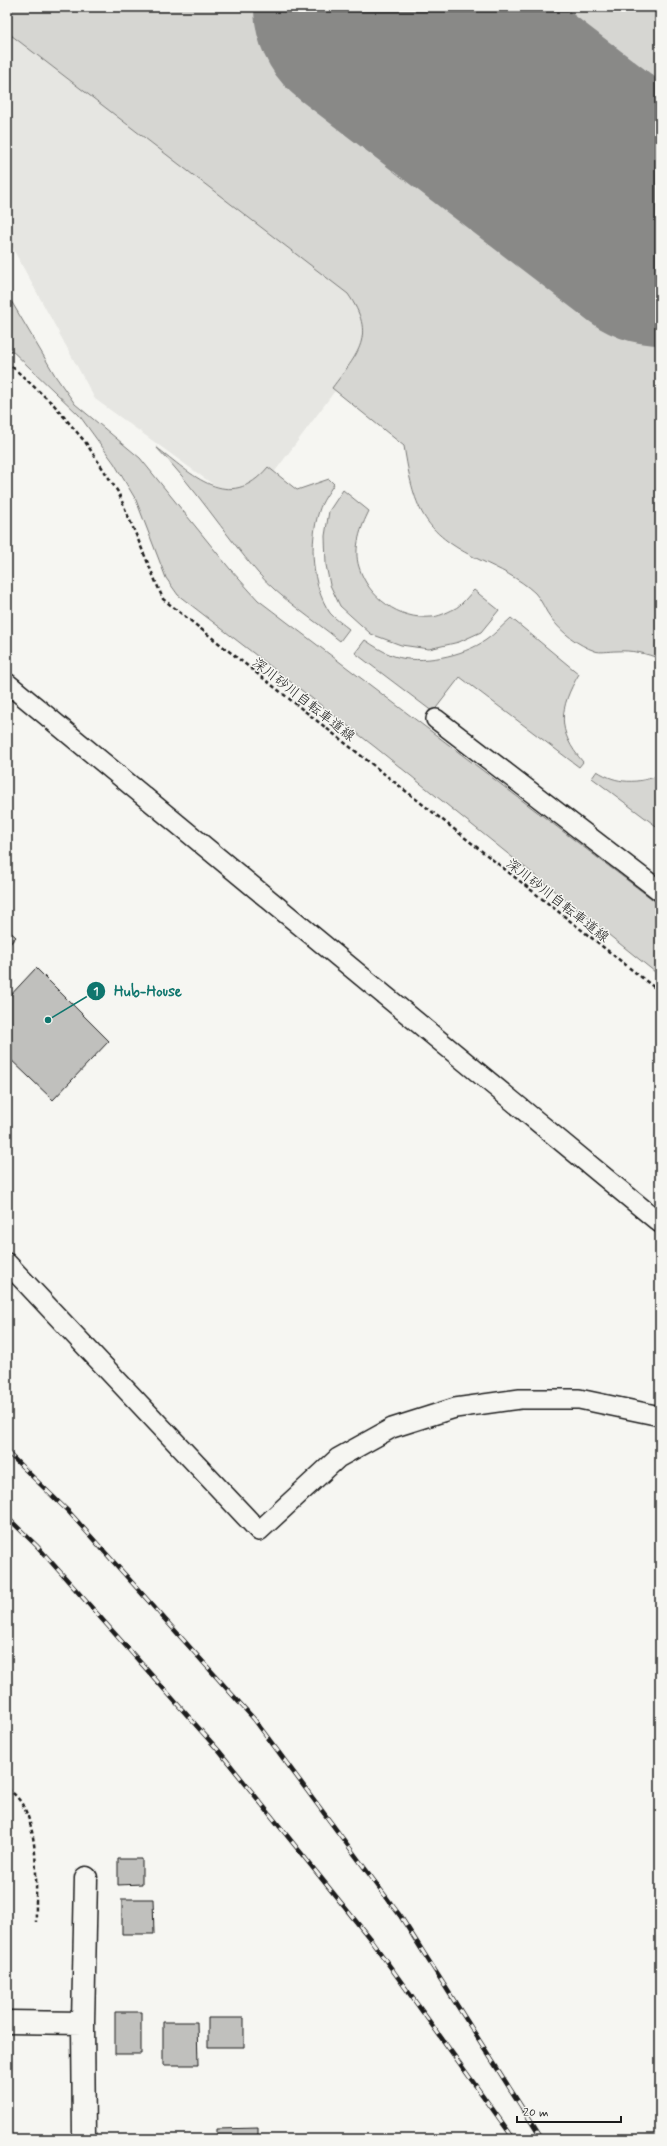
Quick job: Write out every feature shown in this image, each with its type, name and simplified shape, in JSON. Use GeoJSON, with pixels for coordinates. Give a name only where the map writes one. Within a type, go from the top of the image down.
{"type":"FeatureCollection","features":[{"type":"Feature","properties":{"kind":"street"},"geometry":{"type":"LineString","coordinates":[[84,2139],[83,2023],[86,1878]]}},
{"type":"Feature","properties":{"kind":"street"},"geometry":{"type":"LineString","coordinates":[[7,2022],[83,2023]]}},
{"type":"Feature","properties":{"kind":"lane"},"geometry":{"type":"LineString","coordinates":[[7,683],[660,1223]]}},
{"type":"Feature","properties":{"kind":"lane"},"geometry":{"type":"LineString","coordinates":[[436,719],[660,891]]}},
{"type":"Feature","properties":{"kind":"lane"},"geometry":{"type":"LineString","coordinates":[[7,1263],[259,1531],[338,1458],[392,1428],[455,1408],[520,1399],[579,1399],[660,1416]]}},
{"type":"Feature","properties":{"kind":"path","name":"深川砂川自転車道線"},"geometry":{"type":"LineString","coordinates":[[7,362],[54,405],[86,443],[118,492],[163,599],[660,992]]}},
{"type":"Feature","properties":{"kind":"path"},"geometry":{"type":"LineString","coordinates":[[7,1789],[15,1794],[28,1815],[33,1839],[36,1922]]}},
{"type":"Feature","properties":{"kind":"shaded area"},"geometry":{"type":"Polygon","coordinates":[[[7,7],[256,7],[287,27],[660,312],[660,659],[633,652],[597,652],[582,645],[560,629],[549,615],[542,602],[529,588],[509,574],[460,550],[433,528],[417,501],[412,486],[404,446],[332,388],[356,354],[361,344],[363,333],[357,309],[348,294],[7,32],[7,7]]]}},
{"type":"Feature","properties":{"kind":"shaded area"},"geometry":{"type":"Polygon","coordinates":[[[443,7],[660,7],[660,172],[443,7]]]}},
{"type":"Feature","properties":{"kind":"shaded area"},"geometry":{"type":"Polygon","coordinates":[[[7,23],[390,317],[247,509],[95,399],[12,247],[7,243],[7,23]]]}},
{"type":"Feature","properties":{"kind":"shaded area"},"geometry":{"type":"Polygon","coordinates":[[[7,294],[56,377],[75,404],[140,458],[230,569],[258,600],[660,905],[660,976],[375,747],[178,595],[166,578],[136,500],[114,463],[79,415],[7,346],[7,294]]]}},
{"type":"Feature","properties":{"kind":"shaded area"},"geometry":{"type":"Polygon","coordinates":[[[156,447],[197,478],[211,485],[225,488],[239,488],[253,481],[268,467],[297,490],[329,479],[334,484],[319,511],[313,550],[316,577],[324,602],[330,613],[349,629],[340,641],[277,592],[258,573],[196,493],[156,447]]]}},
{"type":"Feature","properties":{"kind":"shaded area"},"geometry":{"type":"Polygon","coordinates":[[[343,490],[369,511],[363,524],[357,545],[357,560],[363,578],[377,597],[386,604],[408,615],[431,617],[457,608],[474,590],[499,610],[481,632],[459,642],[429,649],[401,645],[371,634],[340,606],[330,585],[326,565],[325,536],[329,511],[343,490]]]}},
{"type":"Feature","properties":{"kind":"shaded area"},"geometry":{"type":"Polygon","coordinates":[[[511,618],[579,674],[567,698],[563,719],[568,740],[574,751],[583,762],[579,767],[460,677],[433,712],[355,653],[365,640],[386,653],[405,659],[417,660],[442,657],[466,651],[477,646],[493,635],[511,618]]]}},
{"type":"Feature","properties":{"kind":"shaded area"},"geometry":{"type":"Polygon","coordinates":[[[597,771],[612,778],[627,781],[643,780],[660,775],[660,829],[592,778],[597,771]]]}},
{"type":"Feature","properties":{"kind":"building"},"geometry":{"type":"Polygon","coordinates":[[[7,929],[16,937],[7,947],[7,929]]]}},
{"type":"Feature","properties":{"kind":"building"},"geometry":{"type":"Polygon","coordinates":[[[36,968],[109,1041],[53,1100],[7,1056],[7,999],[36,968]]]}},
{"type":"Feature","properties":{"kind":"building"},"geometry":{"type":"Polygon","coordinates":[[[118,1859],[142,1859],[142,1884],[118,1885],[118,1859]]]}},
{"type":"Feature","properties":{"kind":"building"},"geometry":{"type":"Polygon","coordinates":[[[122,1899],[153,1899],[154,1934],[122,1934],[122,1899]]]}},
{"type":"Feature","properties":{"kind":"building"},"geometry":{"type":"Polygon","coordinates":[[[115,2012],[141,2012],[141,2054],[115,2054],[115,2012]]]}},
{"type":"Feature","properties":{"kind":"building"},"geometry":{"type":"Polygon","coordinates":[[[208,2018],[244,2018],[244,2047],[208,2047],[208,2018]]]}},
{"type":"Feature","properties":{"kind":"building"},"geometry":{"type":"Polygon","coordinates":[[[163,2022],[197,2022],[198,2065],[163,2065],[163,2022]]]}},
{"type":"Feature","properties":{"kind":"building"},"geometry":{"type":"Polygon","coordinates":[[[258,2128],[258,2139],[217,2139],[217,2129],[258,2128]]]}},
{"type":"Feature","properties":{"kind":"runway"},"geometry":{"type":"LineString","coordinates":[[371,7],[660,228]]}},
{"type":"Feature","properties":{"kind":"railway"},"geometry":{"type":"LineString","coordinates":[[7,1452],[69,1512],[254,1719],[401,1917],[542,2139]]}},
{"type":"Feature","properties":{"kind":"railway"},"geometry":{"type":"LineString","coordinates":[[7,1517],[37,1546],[219,1751],[371,1940],[514,2139]]}},
{"type":"Feature","properties":{"kind":"place","name":"Hub-House"},"geometry":{"type":"Point","coordinates":[48,1020]}}]}
